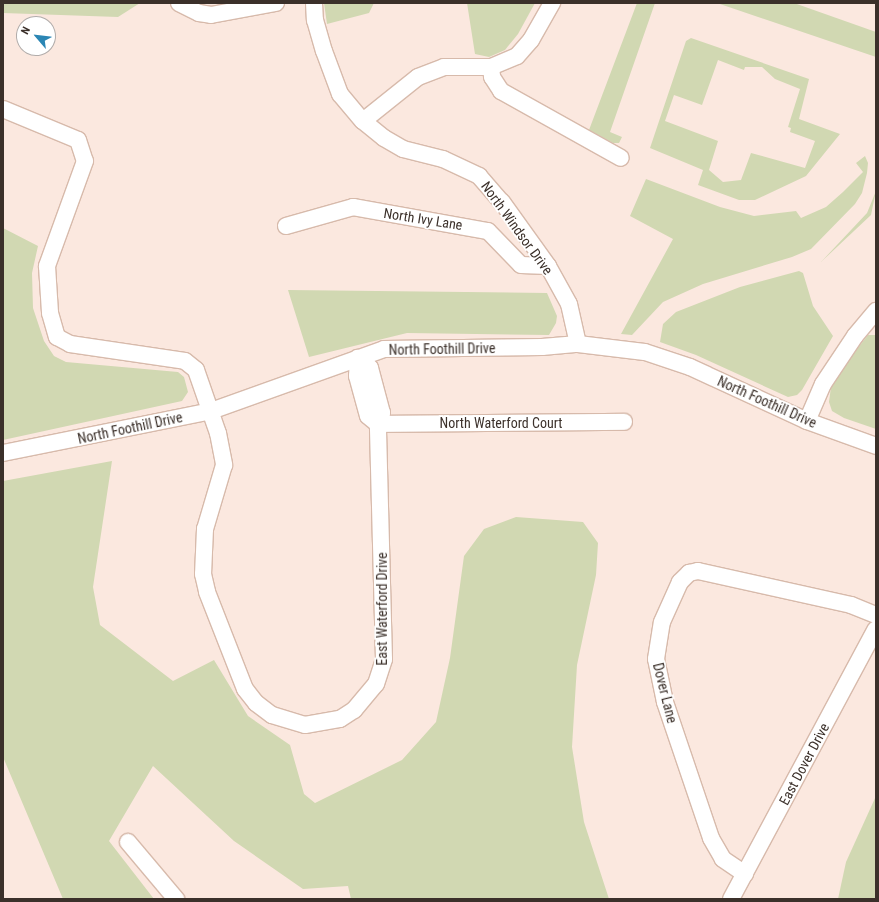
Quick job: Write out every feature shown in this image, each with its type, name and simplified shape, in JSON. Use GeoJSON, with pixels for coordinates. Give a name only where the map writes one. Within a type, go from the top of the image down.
{"type":"FeatureCollection","features":[{"type":"Feature","properties":{"kind":"street"},"geometry":{"type":"LineString","coordinates":[[179,3],[198,13],[211,15],[276,3]]}},
{"type":"Feature","properties":{"kind":"street","name":"North Windsor Drive"},"geometry":{"type":"LineString","coordinates":[[314,3],[315,20],[324,51],[340,94],[363,121],[403,149],[443,159],[479,176],[502,202],[548,266],[569,304],[578,344]]}},
{"type":"Feature","properties":{"kind":"street"},"geometry":{"type":"LineString","coordinates":[[363,121],[388,99],[418,77],[444,67],[491,67],[517,56],[531,40],[552,3]]}},
{"type":"Feature","properties":{"kind":"street"},"geometry":{"type":"LineString","coordinates":[[491,67],[492,77],[501,91],[621,158]]}},
{"type":"Feature","properties":{"kind":"street"},"geometry":{"type":"LineString","coordinates":[[3,109],[78,140],[85,161],[47,266],[50,313],[57,337],[70,344],[185,361],[196,370],[211,411]]}},
{"type":"Feature","properties":{"kind":"street","name":"North Ivy Lane"},"geometry":{"type":"LineString","coordinates":[[286,226],[353,208],[488,231],[521,265],[548,266]]}},
{"type":"Feature","properties":{"kind":"street"},"geometry":{"type":"LineString","coordinates":[[807,421],[823,384],[855,336],[876,311]]}},
{"type":"Feature","properties":{"kind":"street","name":"North Foothill Drive"},"geometry":{"type":"LineString","coordinates":[[3,453],[211,411],[384,349],[542,347],[578,344],[645,352],[690,367],[807,421],[876,446]]}},
{"type":"Feature","properties":{"kind":"street","name":"East Waterford Drive"},"geometry":{"type":"LineString","coordinates":[[211,411],[210,441],[216,484],[205,529],[204,574],[207,592],[244,689],[256,704],[272,716],[288,722],[305,725],[340,719],[365,698],[376,684],[384,659],[378,424],[382,413],[370,368],[358,358]]}},
{"type":"Feature","properties":{"kind":"street","name":"North Waterford Court"},"geometry":{"type":"LineString","coordinates":[[378,424],[624,422]]}},
{"type":"Feature","properties":{"kind":"street","name":"Dover Lane"},"geometry":{"type":"LineString","coordinates":[[745,874],[723,859],[711,838],[665,702],[656,659],[662,622],[680,582],[689,573],[698,571],[851,604],[876,615]]}},
{"type":"Feature","properties":{"kind":"street","name":"East Dover Drive"},"geometry":{"type":"LineString","coordinates":[[731,899],[876,629]]}},
{"type":"Feature","properties":{"kind":"street"},"geometry":{"type":"LineString","coordinates":[[128,842],[176,899]]}},
{"type":"Feature","properties":{"kind":"green space"},"geometry":{"type":"Polygon","coordinates":[[[3,3],[140,3],[118,17],[3,13],[3,3]]]}},
{"type":"Feature","properties":{"kind":"green space"},"geometry":{"type":"Polygon","coordinates":[[[324,3],[374,3],[369,13],[327,24],[324,3]]]}},
{"type":"Feature","properties":{"kind":"green space"},"geometry":{"type":"Polygon","coordinates":[[[467,3],[535,3],[518,34],[505,50],[489,57],[475,54],[467,3]]]}},
{"type":"Feature","properties":{"kind":"green space"},"geometry":{"type":"Polygon","coordinates":[[[637,3],[655,3],[610,132],[622,137],[619,143],[613,143],[589,130],[637,3]]]}},
{"type":"Feature","properties":{"kind":"green space"},"geometry":{"type":"Polygon","coordinates":[[[717,3],[794,3],[876,32],[876,57],[717,3]]]}},
{"type":"Feature","properties":{"kind":"green space"},"geometry":{"type":"Polygon","coordinates":[[[691,38],[809,79],[799,119],[840,134],[806,176],[755,200],[739,200],[698,185],[703,170],[650,148],[686,41],[691,38]],[[718,60],[702,105],[674,95],[665,121],[718,141],[709,170],[723,182],[741,180],[751,153],[805,168],[815,141],[790,132],[791,128],[788,127],[800,89],[775,79],[762,67],[745,67],[744,70],[718,60]]]}},
{"type":"Feature","properties":{"kind":"green space"},"geometry":{"type":"Polygon","coordinates":[[[865,156],[868,163],[862,193],[855,204],[811,249],[792,257],[703,284],[663,302],[632,335],[621,334],[673,239],[630,216],[646,179],[720,207],[754,216],[796,211],[801,218],[826,207],[843,192],[863,172],[856,163],[865,156]]]}},
{"type":"Feature","properties":{"kind":"green space"},"geometry":{"type":"Polygon","coordinates":[[[876,191],[871,215],[821,262],[867,213],[876,191]]]}},
{"type":"Feature","properties":{"kind":"green space"},"geometry":{"type":"Polygon","coordinates":[[[3,228],[38,246],[32,273],[33,308],[44,341],[54,356],[66,362],[178,372],[184,377],[188,392],[182,401],[3,440],[3,228]]]}},
{"type":"Feature","properties":{"kind":"green space"},"geometry":{"type":"Polygon","coordinates":[[[799,271],[803,273],[813,306],[833,336],[802,390],[797,395],[788,397],[696,355],[660,342],[663,324],[676,312],[740,287],[799,271]]]}},
{"type":"Feature","properties":{"kind":"green space"},"geometry":{"type":"Polygon","coordinates":[[[288,290],[547,293],[557,316],[556,323],[549,335],[407,333],[309,357],[288,290]]]}},
{"type":"Feature","properties":{"kind":"green space"},"geometry":{"type":"Polygon","coordinates":[[[868,335],[876,335],[876,429],[844,418],[832,411],[829,402],[831,387],[841,369],[868,335]]]}},
{"type":"Feature","properties":{"kind":"green space"},"geometry":{"type":"Polygon","coordinates":[[[112,461],[93,587],[100,625],[173,681],[214,660],[248,716],[290,745],[304,794],[315,803],[402,760],[436,722],[450,658],[464,556],[484,529],[516,517],[583,522],[598,543],[596,575],[577,665],[572,747],[584,822],[609,899],[351,899],[348,886],[303,889],[234,841],[153,766],[109,841],[154,899],[63,899],[3,757],[3,481],[112,461]]]}},
{"type":"Feature","properties":{"kind":"green space"},"geometry":{"type":"Polygon","coordinates":[[[876,796],[876,899],[838,899],[846,862],[876,796]]]}}]}
